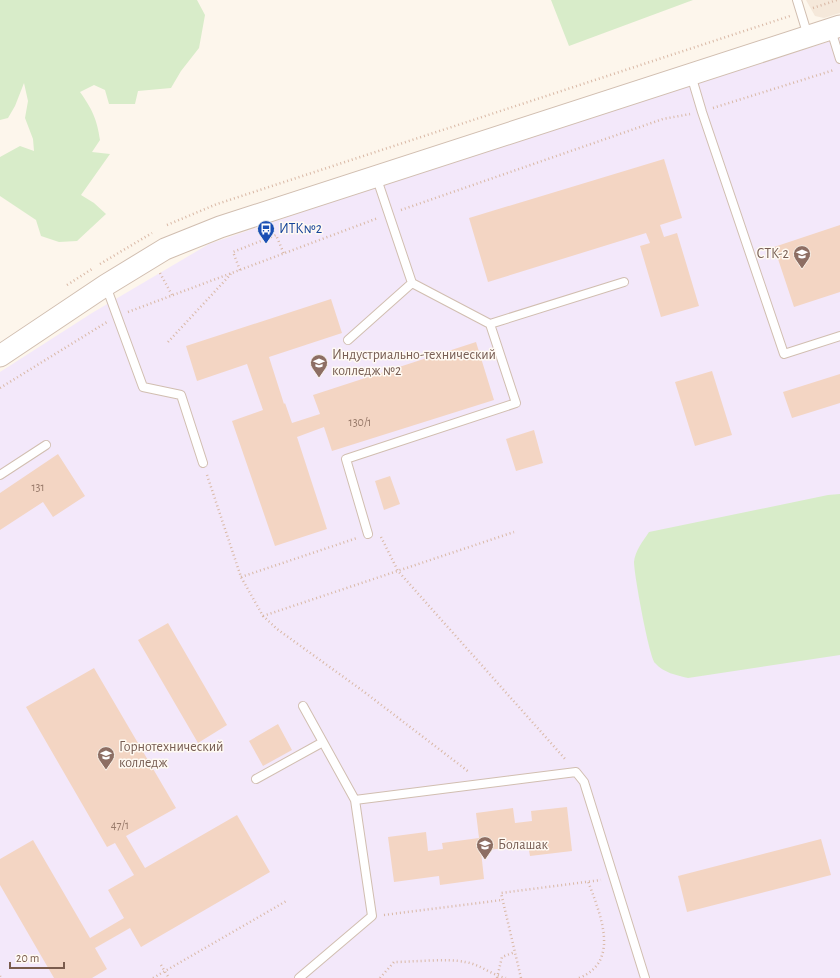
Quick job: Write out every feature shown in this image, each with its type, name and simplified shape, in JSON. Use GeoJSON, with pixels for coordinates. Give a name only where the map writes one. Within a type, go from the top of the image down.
{"type":"FeatureCollection","features":[{"type":"Feature","properties":{"kind":"street"},"geometry":{"type":"LineString","coordinates":[[0,356],[106,285],[165,249],[194,237],[375,176],[835,28]]}},
{"type":"Feature","properties":{"kind":"lane"},"geometry":{"type":"LineString","coordinates":[[797,0],[808,37]]}},
{"type":"Feature","properties":{"kind":"lane"},"geometry":{"type":"LineString","coordinates":[[835,28],[840,59]]}},
{"type":"Feature","properties":{"kind":"lane"},"geometry":{"type":"LineString","coordinates":[[691,74],[702,112],[784,354],[840,336]]}},
{"type":"Feature","properties":{"kind":"lane"},"geometry":{"type":"LineString","coordinates":[[368,534],[346,459],[516,403],[490,324],[412,283],[375,176]]}},
{"type":"Feature","properties":{"kind":"lane"},"geometry":{"type":"LineString","coordinates":[[490,324],[624,282]]}},
{"type":"Feature","properties":{"kind":"lane"},"geometry":{"type":"LineString","coordinates":[[348,340],[412,283]]}},
{"type":"Feature","properties":{"kind":"lane"},"geometry":{"type":"LineString","coordinates":[[106,285],[118,316],[130,355],[143,387],[181,396],[203,463]]}},
{"type":"Feature","properties":{"kind":"lane"},"geometry":{"type":"LineString","coordinates":[[0,475],[46,445]]}},
{"type":"Feature","properties":{"kind":"lane"},"geometry":{"type":"LineString","coordinates":[[299,978],[372,916],[355,800],[303,706]]}},
{"type":"Feature","properties":{"kind":"lane"},"geometry":{"type":"LineString","coordinates":[[256,779],[323,742]]}},
{"type":"Feature","properties":{"kind":"lane"},"geometry":{"type":"LineString","coordinates":[[355,800],[576,772],[584,782],[645,978]]}},
{"type":"Feature","properties":{"kind":"path"},"geometry":{"type":"LineString","coordinates":[[0,388],[78,338],[118,316],[389,214],[663,119],[702,112],[840,68]]}},
{"type":"Feature","properties":{"kind":"path"},"geometry":{"type":"LineString","coordinates":[[240,270],[233,252],[262,241],[276,236],[284,254]]}},
{"type":"Feature","properties":{"kind":"path"},"geometry":{"type":"LineString","coordinates":[[168,342],[231,274]]}},
{"type":"Feature","properties":{"kind":"path"},"geometry":{"type":"LineString","coordinates":[[203,463],[242,577],[263,616],[277,629],[363,691],[484,784]]}},
{"type":"Feature","properties":{"kind":"path"},"geometry":{"type":"LineString","coordinates":[[242,577],[378,531],[398,571],[576,772]]}},
{"type":"Feature","properties":{"kind":"path"},"geometry":{"type":"LineString","coordinates":[[263,616],[514,532]]}},
{"type":"Feature","properties":{"kind":"path"},"geometry":{"type":"LineString","coordinates":[[521,978],[500,894],[614,878]]}},
{"type":"Feature","properties":{"kind":"path"},"geometry":{"type":"LineString","coordinates":[[579,978],[595,970],[604,944],[604,925],[588,881]]}},
{"type":"Feature","properties":{"kind":"path"},"geometry":{"type":"LineString","coordinates":[[153,978],[288,900]]}},
{"type":"Feature","properties":{"kind":"path"},"geometry":{"type":"LineString","coordinates":[[372,916],[502,900]]}},
{"type":"Feature","properties":{"kind":"path"},"geometry":{"type":"LineString","coordinates":[[497,977],[502,957],[515,952]]}},
{"type":"Feature","properties":{"kind":"path"},"geometry":{"type":"LineString","coordinates":[[380,978],[394,962],[465,962],[478,965],[497,977],[506,978]]}},
{"type":"Feature","properties":{"kind":"path"},"geometry":{"type":"LineString","coordinates":[[161,965],[169,978]]}},
{"type":"Feature","properties":{"kind":"shaded area"},"geometry":{"type":"Polygon","coordinates":[[[806,0],[840,0],[840,13],[824,18],[815,16],[806,0]]]}},
{"type":"Feature","properties":{"kind":"shaded area"},"geometry":{"type":"Polygon","coordinates":[[[840,38],[840,978],[0,978],[0,372],[92,313],[209,244],[372,188],[840,38]]]}},
{"type":"Feature","properties":{"kind":"green space"},"geometry":{"type":"Polygon","coordinates":[[[0,0],[197,0],[205,15],[199,48],[181,71],[171,88],[138,91],[135,104],[109,104],[105,90],[94,85],[80,92],[93,114],[99,133],[100,140],[92,152],[110,154],[81,195],[94,203],[106,214],[77,241],[59,242],[41,236],[36,220],[0,196],[0,157],[20,146],[34,151],[33,139],[25,118],[28,101],[24,83],[15,106],[8,118],[0,120],[0,0]]]}},
{"type":"Feature","properties":{"kind":"green space"},"geometry":{"type":"Polygon","coordinates":[[[551,0],[693,0],[569,46],[551,0]]]}},
{"type":"Feature","properties":{"kind":"green space"},"geometry":{"type":"Polygon","coordinates":[[[840,494],[840,655],[688,678],[666,671],[655,663],[649,646],[639,597],[634,562],[638,550],[649,532],[828,495],[840,494]]]}},
{"type":"Feature","properties":{"kind":"building"},"geometry":{"type":"Polygon","coordinates":[[[664,159],[682,218],[660,225],[664,237],[677,233],[699,306],[661,317],[640,246],[650,243],[646,233],[488,282],[469,218],[664,159]]]}},
{"type":"Feature","properties":{"kind":"building"},"geometry":{"type":"Polygon","coordinates":[[[840,225],[840,292],[794,307],[774,247],[840,225]]]}},
{"type":"Feature","properties":{"kind":"building"},"geometry":{"type":"Polygon","coordinates":[[[331,299],[342,333],[269,357],[284,404],[285,403],[292,423],[320,414],[313,395],[476,342],[494,400],[332,451],[324,427],[297,437],[327,529],[275,546],[232,421],[263,410],[247,364],[197,381],[186,346],[331,299]]]}},
{"type":"Feature","properties":{"kind":"building"},"geometry":{"type":"Polygon","coordinates":[[[712,371],[732,435],[695,446],[675,382],[712,371]]]}},
{"type":"Feature","properties":{"kind":"building"},"geometry":{"type":"Polygon","coordinates":[[[840,374],[840,403],[792,418],[783,392],[840,374]]]}},
{"type":"Feature","properties":{"kind":"building"},"geometry":{"type":"Polygon","coordinates":[[[534,430],[543,463],[516,471],[506,439],[534,430]]]}},
{"type":"Feature","properties":{"kind":"building"},"geometry":{"type":"Polygon","coordinates":[[[58,454],[85,496],[53,517],[43,502],[0,530],[0,493],[58,454]]]}},
{"type":"Feature","properties":{"kind":"building"},"geometry":{"type":"Polygon","coordinates":[[[390,476],[400,504],[384,510],[375,481],[390,476]]]}},
{"type":"Feature","properties":{"kind":"building"},"geometry":{"type":"Polygon","coordinates":[[[168,623],[227,725],[198,743],[138,640],[168,623]]]}},
{"type":"Feature","properties":{"kind":"building"},"geometry":{"type":"Polygon","coordinates":[[[94,668],[176,808],[126,836],[145,868],[237,815],[270,872],[141,947],[130,928],[95,948],[107,969],[92,978],[54,978],[0,885],[0,859],[33,840],[90,938],[124,918],[108,890],[134,875],[115,843],[107,847],[26,707],[94,668]]]}},
{"type":"Feature","properties":{"kind":"building"},"geometry":{"type":"Polygon","coordinates":[[[278,724],[292,750],[263,766],[249,741],[278,724]]]}},
{"type":"Feature","properties":{"kind":"building"},"geometry":{"type":"Polygon","coordinates":[[[567,807],[572,851],[530,856],[528,845],[481,851],[484,879],[440,885],[439,876],[394,882],[388,837],[426,832],[428,851],[443,849],[442,843],[479,838],[476,813],[513,808],[515,823],[532,821],[531,811],[567,807]]]}},
{"type":"Feature","properties":{"kind":"building"},"geometry":{"type":"Polygon","coordinates":[[[821,839],[831,875],[687,912],[678,876],[821,839]]]}},
{"type":"Feature","properties":{"kind":"place","name":"ИТК№2"},"geometry":{"type":"Point","coordinates":[266,244]}},
{"type":"Feature","properties":{"kind":"place","name":"СТК-2"},"geometry":{"type":"Point","coordinates":[802,269]}},
{"type":"Feature","properties":{"kind":"place","name":"Индустриально-технический колледж №2"},"geometry":{"type":"Point","coordinates":[319,378]}},
{"type":"Feature","properties":{"kind":"place","name":"Горнотехнический колледж"},"geometry":{"type":"Point","coordinates":[106,770]}},
{"type":"Feature","properties":{"kind":"place","name":"Болашак"},"geometry":{"type":"Point","coordinates":[485,860]}}]}
